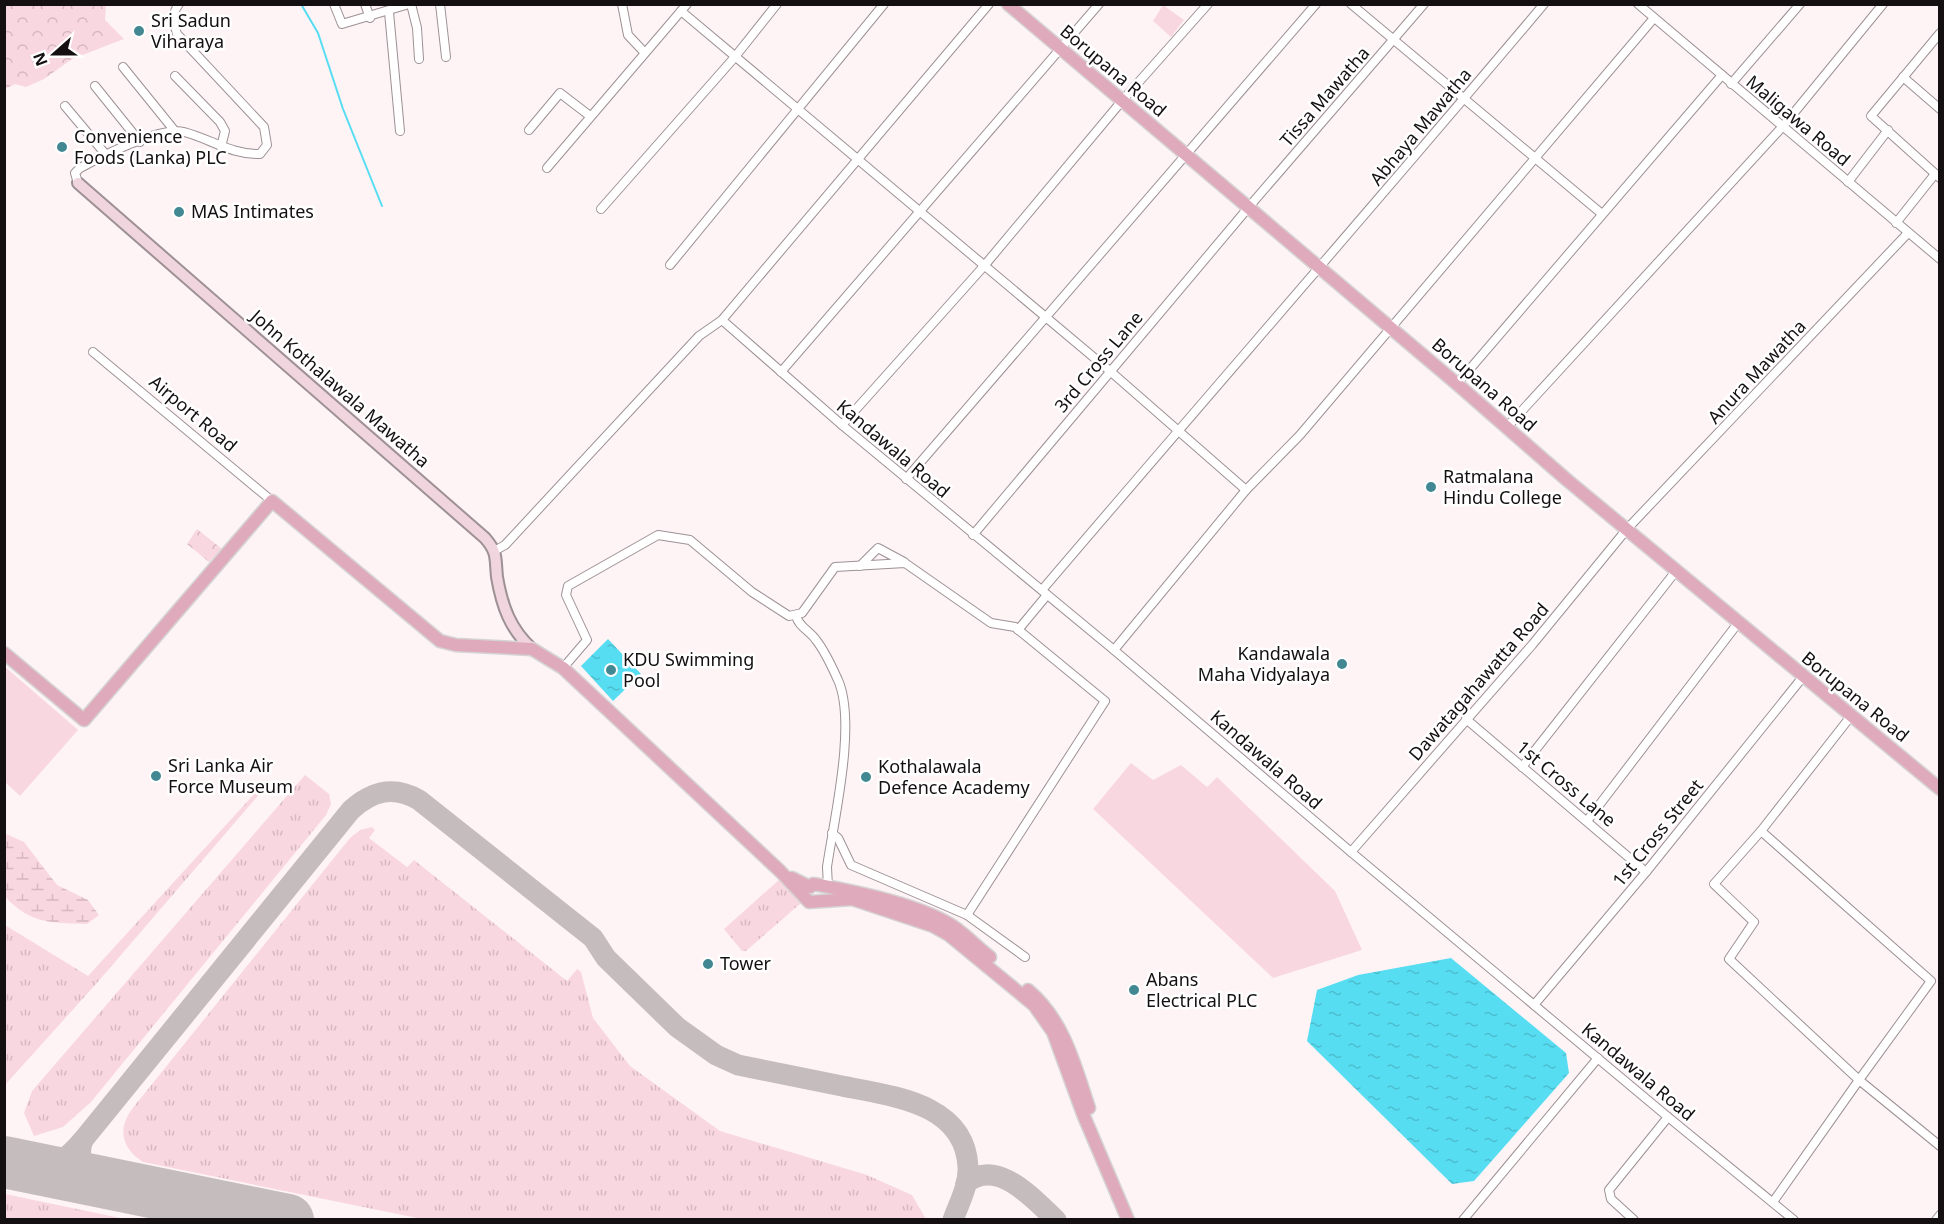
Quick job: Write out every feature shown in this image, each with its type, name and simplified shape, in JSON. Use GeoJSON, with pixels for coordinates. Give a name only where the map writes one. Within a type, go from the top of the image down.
{"type":"FeatureCollection","features":[{"type":"Feature","properties":{"kind":"main road","name":"Borupana Road"},"geometry":{"type":"LineString","coordinates":[[1008,4],[1059,50],[1457,384],[1802,678],[1940,789]]}},
{"type":"Feature","properties":{"kind":"main road"},"geometry":{"type":"LineString","coordinates":[[4,653],[84,720],[272,501],[440,641],[456,645],[532,649],[563,668],[780,872],[810,889],[832,892],[933,926],[949,935],[1034,1005],[1053,1032],[1109,1179],[1128,1220]]}},
{"type":"Feature","properties":{"kind":"main road"},"geometry":{"type":"LineString","coordinates":[[810,889],[809,902],[818,902],[832,892]]}},
{"type":"Feature","properties":{"kind":"street"},"geometry":{"type":"LineString","coordinates":[[123,67],[174,130],[242,153],[260,154],[267,145],[264,127],[177,34],[174,10],[179,4]]}},
{"type":"Feature","properties":{"kind":"street"},"geometry":{"type":"LineString","coordinates":[[334,4],[342,24],[370,18],[410,4],[417,28],[419,59]]}},
{"type":"Feature","properties":{"kind":"street"},"geometry":{"type":"LineString","coordinates":[[365,4],[370,18]]}},
{"type":"Feature","properties":{"kind":"street"},"geometry":{"type":"LineString","coordinates":[[440,4],[446,57]]}},
{"type":"Feature","properties":{"kind":"street"},"geometry":{"type":"LineString","coordinates":[[622,4],[628,35],[644,52]]}},
{"type":"Feature","properties":{"kind":"street"},"geometry":{"type":"LineString","coordinates":[[601,209],[734,58],[777,4]]}},
{"type":"Feature","properties":{"kind":"street"},"geometry":{"type":"LineString","coordinates":[[670,265],[797,107],[884,4]]}},
{"type":"Feature","properties":{"kind":"street"},"geometry":{"type":"LineString","coordinates":[[532,649],[516,633],[506,613],[499,585],[496,550],[505,545],[699,336],[722,320],[989,4]]}},
{"type":"Feature","properties":{"kind":"street"},"geometry":{"type":"LineString","coordinates":[[781,372],[922,212],[1098,4]]}},
{"type":"Feature","properties":{"kind":"street"},"geometry":{"type":"LineString","coordinates":[[842,425],[984,266],[1121,102],[1208,4]]}},
{"type":"Feature","properties":{"kind":"street"},"geometry":{"type":"LineString","coordinates":[[906,479],[1316,4]]}},
{"type":"Feature","properties":{"kind":"street"},"geometry":{"type":"LineString","coordinates":[[1351,4],[1602,214]]}},
{"type":"Feature","properties":{"kind":"street","name":"Tissa Mawatha"},"geometry":{"type":"LineString","coordinates":[[1248,208],[1425,4]]}},
{"type":"Feature","properties":{"kind":"street","name":"Abhaya Mawatha"},"geometry":{"type":"LineString","coordinates":[[1018,630],[1044,592],[1177,432],[1544,4]]}},
{"type":"Feature","properties":{"kind":"street","name":"Maligawa Road"},"geometry":{"type":"LineString","coordinates":[[1638,4],[1731,84],[1784,125],[1896,224],[1940,258]]}},
{"type":"Feature","properties":{"kind":"street"},"geometry":{"type":"LineString","coordinates":[[1731,84],[1800,4]]}},
{"type":"Feature","properties":{"kind":"street"},"geometry":{"type":"LineString","coordinates":[[1507,427],[1784,125],[1883,4]]}},
{"type":"Feature","properties":{"kind":"street"},"geometry":{"type":"LineString","coordinates":[[547,168],[684,8],[734,58],[797,107],[922,212],[1246,490]]}},
{"type":"Feature","properties":{"kind":"street"},"geometry":{"type":"LineString","coordinates":[[389,12],[400,132]]}},
{"type":"Feature","properties":{"kind":"street"},"geometry":{"type":"LineString","coordinates":[[1114,650],[1246,490],[1300,435],[1534,156],[1654,18]]}},
{"type":"Feature","properties":{"kind":"street"},"geometry":{"type":"LineString","coordinates":[[1896,224],[1937,176],[1871,116],[1938,39]]}},
{"type":"Feature","properties":{"kind":"street"},"geometry":{"type":"LineString","coordinates":[[1457,384],[1722,75]]}},
{"type":"Feature","properties":{"kind":"street"},"geometry":{"type":"LineString","coordinates":[[175,76],[220,122],[225,131],[221,147]]}},
{"type":"Feature","properties":{"kind":"street"},"geometry":{"type":"LineString","coordinates":[[1904,77],[1940,109]]}},
{"type":"Feature","properties":{"kind":"street"},"geometry":{"type":"LineString","coordinates":[[94,86],[140,142]]}},
{"type":"Feature","properties":{"kind":"street"},"geometry":{"type":"LineString","coordinates":[[529,130],[560,93],[590,116]]}},
{"type":"Feature","properties":{"kind":"street"},"geometry":{"type":"LineString","coordinates":[[64,106],[107,156]]}},
{"type":"Feature","properties":{"kind":"street"},"geometry":{"type":"LineString","coordinates":[[78,183],[75,177],[77,170],[140,142],[174,130]]}},
{"type":"Feature","properties":{"kind":"street"},"geometry":{"type":"LineString","coordinates":[[1848,182],[1888,130]]}},
{"type":"Feature","properties":{"kind":"street","name":"John Kothalawala Mawatha"},"geometry":{"type":"LineString","coordinates":[[78,183],[433,492],[496,550]]}},
{"type":"Feature","properties":{"kind":"street","name":"3rd Cross Lane"},"geometry":{"type":"LineString","coordinates":[[973,535],[1248,208]]}},
{"type":"Feature","properties":{"kind":"street","name":"Anura Mawatha"},"geometry":{"type":"LineString","coordinates":[[1627,529],[1908,233]]}},
{"type":"Feature","properties":{"kind":"street","name":"Kandawala Road"},"geometry":{"type":"LineString","coordinates":[[722,320],[906,479],[1114,650],[1668,1118],[1794,1220]]}},
{"type":"Feature","properties":{"kind":"street","name":"Airport Road"},"geometry":{"type":"LineString","coordinates":[[93,352],[272,501]]}},
{"type":"Feature","properties":{"kind":"street","name":"Dawatagahawatta Road"},"geometry":{"type":"LineString","coordinates":[[1351,852],[1532,645],[1627,529]]}},
{"type":"Feature","properties":{"kind":"street"},"geometry":{"type":"LineString","coordinates":[[563,668],[586,640],[566,595],[568,586],[658,536],[690,540],[772,606],[783,613],[796,616],[805,610],[835,567],[905,563]]}},
{"type":"Feature","properties":{"kind":"street"},"geometry":{"type":"LineString","coordinates":[[860,566],[878,548],[905,563],[991,623],[1011,626],[1018,630],[1105,701],[967,915]]}},
{"type":"Feature","properties":{"kind":"street"},"geometry":{"type":"LineString","coordinates":[[1522,766],[1676,571]]}},
{"type":"Feature","properties":{"kind":"street"},"geometry":{"type":"LineString","coordinates":[[796,616],[798,623],[820,645],[844,697],[847,724],[827,867],[832,892]]}},
{"type":"Feature","properties":{"kind":"street"},"geometry":{"type":"LineString","coordinates":[[1587,821],[1738,623]]}},
{"type":"Feature","properties":{"kind":"street","name":"1st Cross Street"},"geometry":{"type":"LineString","coordinates":[[1534,1005],[1646,872],[1802,678]]}},
{"type":"Feature","properties":{"kind":"street"},"geometry":{"type":"LineString","coordinates":[[1851,716],[1761,831],[1714,884],[1754,922],[1729,959],[1858,1080],[1940,1146]]}},
{"type":"Feature","properties":{"kind":"street","name":"1st Cross Lane"},"geometry":{"type":"LineString","coordinates":[[1466,719],[1646,872]]}},
{"type":"Feature","properties":{"kind":"street"},"geometry":{"type":"LineString","coordinates":[[1761,831],[1931,981],[1858,1080],[1773,1202]]}},
{"type":"Feature","properties":{"kind":"street"},"geometry":{"type":"LineString","coordinates":[[832,833],[838,838],[850,865],[967,915],[1025,957]]}},
{"type":"Feature","properties":{"kind":"street"},"geometry":{"type":"LineString","coordinates":[[810,889],[827,867]]}},
{"type":"Feature","properties":{"kind":"street"},"geometry":{"type":"LineString","coordinates":[[1463,1220],[1598,1058]]}},
{"type":"Feature","properties":{"kind":"street"},"geometry":{"type":"LineString","coordinates":[[1634,1220],[1611,1199],[1609,1190],[1668,1118]]}},
{"type":"Feature","properties":{"kind":"street"},"geometry":{"type":"LineString","coordinates":[[1936,1220],[1940,1215]]}},
{"type":"Feature","properties":{"kind":"green space"},"geometry":{"type":"Polygon","coordinates":[[[5,4],[106,5],[105,20],[124,39],[72,59],[44,79],[26,87],[15,84],[5,89],[5,4]]]}},
{"type":"Feature","properties":{"kind":"green space"},"geometry":{"type":"Polygon","coordinates":[[[1163,5],[1184,20],[1171,37],[1153,21],[1163,5]]]}},
{"type":"Feature","properties":{"kind":"green space"},"geometry":{"type":"Polygon","coordinates":[[[197,529],[222,549],[209,562],[187,544],[197,529]]]}},
{"type":"Feature","properties":{"kind":"green space"},"geometry":{"type":"Polygon","coordinates":[[[4,666],[78,730],[20,796],[5,782],[4,666]]]}},
{"type":"Feature","properties":{"kind":"green space"},"geometry":{"type":"Polygon","coordinates":[[[1131,763],[1153,780],[1181,765],[1207,787],[1217,777],[1335,891],[1362,950],[1273,978],[1093,809],[1131,763]]]}},
{"type":"Feature","properties":{"kind":"green space"},"geometry":{"type":"Polygon","coordinates":[[[305,775],[329,794],[331,804],[326,815],[91,1102],[63,1127],[34,1136],[24,1113],[32,1091],[305,775]]]}},
{"type":"Feature","properties":{"kind":"green space"},"geometry":{"type":"Polygon","coordinates":[[[267,780],[269,783],[96,984],[5,1085],[5,925],[88,976],[267,780]]]}},
{"type":"Feature","properties":{"kind":"green space"},"geometry":{"type":"Polygon","coordinates":[[[372,827],[375,830],[369,838],[407,867],[414,860],[567,981],[577,969],[581,972],[593,1018],[630,1066],[720,1131],[867,1175],[912,1195],[926,1219],[422,1219],[143,1162],[130,1151],[124,1138],[124,1124],[132,1109],[350,838],[360,830],[372,827]]]}},
{"type":"Feature","properties":{"kind":"green space"},"geometry":{"type":"Polygon","coordinates":[[[4,833],[24,842],[57,885],[88,900],[99,915],[87,924],[52,922],[33,917],[15,906],[5,897],[4,833]]]}},
{"type":"Feature","properties":{"kind":"green space"},"geometry":{"type":"Polygon","coordinates":[[[780,879],[802,899],[801,903],[746,951],[742,951],[724,929],[780,879]]]}},
{"type":"Feature","properties":{"kind":"green space"},"geometry":{"type":"Polygon","coordinates":[[[5,1194],[125,1219],[5,1219],[5,1194]]]}},
{"type":"Feature","properties":{"kind":"water","name":"KDU Swimming Pool"},"geometry":{"type":"Polygon","coordinates":[[[608,639],[641,674],[613,701],[581,666],[608,639]]]}},
{"type":"Feature","properties":{"kind":"water"},"geometry":{"type":"Polygon","coordinates":[[[1451,958],[1566,1053],[1569,1073],[1474,1181],[1452,1184],[1307,1041],[1317,990],[1358,975],[1451,958]]]}},
{"type":"Feature","properties":{"kind":"waterway"},"geometry":{"type":"LineString","coordinates":[[301,4],[318,33],[343,109],[382,206]]}},
{"type":"Feature","properties":{"kind":"taxiway"},"geometry":{"type":"LineString","coordinates":[[104,1182],[92,1175],[84,1166],[81,1154],[83,1140],[351,810],[367,798],[383,792],[392,792],[409,795],[419,800],[593,938],[606,958],[677,1027],[716,1055],[738,1065],[902,1099],[939,1115],[954,1128],[964,1145],[968,1167],[965,1187],[953,1220]]}},
{"type":"Feature","properties":{"kind":"taxiway"},"geometry":{"type":"LineString","coordinates":[[30,1167],[47,1166],[60,1161],[83,1140]]}},
{"type":"Feature","properties":{"kind":"taxiway"},"geometry":{"type":"LineString","coordinates":[[966,1183],[978,1176],[990,1175],[1003,1178],[1015,1184],[1056,1220]]}},
{"type":"Feature","properties":{"kind":"runway"},"geometry":{"type":"LineString","coordinates":[[4,1162],[288,1220]]}},
{"type":"Feature","properties":{"kind":"place","name":"Sri Sadun Viharaya"},"geometry":{"type":"Point","coordinates":[139,31]}},
{"type":"Feature","properties":{"kind":"place","name":"Convenience Foods (Lanka) PLC"},"geometry":{"type":"Point","coordinates":[62,147]}},
{"type":"Feature","properties":{"kind":"place","name":"MAS Intimates"},"geometry":{"type":"Point","coordinates":[179,212]}},
{"type":"Feature","properties":{"kind":"place","name":"Ratmalana Hindu College"},"geometry":{"type":"Point","coordinates":[1431,487]}},
{"type":"Feature","properties":{"kind":"place","name":"Kandawala Maha Vidyalaya"},"geometry":{"type":"Point","coordinates":[1342,664]}},
{"type":"Feature","properties":{"kind":"place","name":"KDU Swimming Pool"},"geometry":{"type":"Point","coordinates":[611,670]}},
{"type":"Feature","properties":{"kind":"place","name":"Sri Lanka Air Force Museum"},"geometry":{"type":"Point","coordinates":[156,776]}},
{"type":"Feature","properties":{"kind":"place","name":"Kothalawala Defence Academy"},"geometry":{"type":"Point","coordinates":[866,777]}},
{"type":"Feature","properties":{"kind":"place","name":"Tower"},"geometry":{"type":"Point","coordinates":[708,964]}},
{"type":"Feature","properties":{"kind":"place","name":"Abans Electrical PLC"},"geometry":{"type":"Point","coordinates":[1134,990]}}]}
